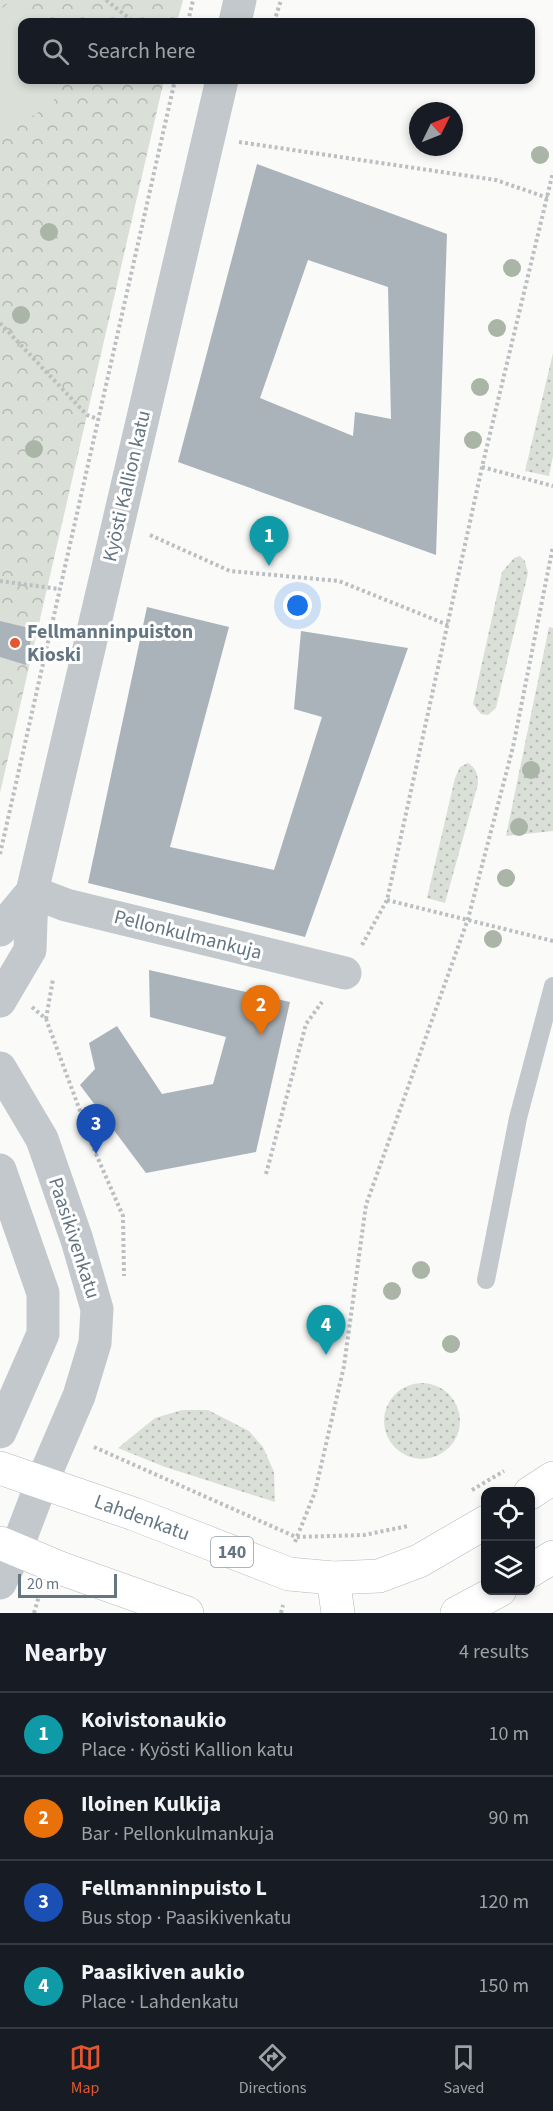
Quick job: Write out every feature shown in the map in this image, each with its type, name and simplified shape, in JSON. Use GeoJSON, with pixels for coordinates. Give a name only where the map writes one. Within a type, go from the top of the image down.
{"type":"FeatureCollection","features":[{"type":"Feature","properties":{"kind":"main road","name":"Lahdenkatu"},"geometry":{"type":"LineString","coordinates":[[0,1468],[289,1574],[333,1578],[379,1576],[419,1561],[481,1525]]}},
{"type":"Feature","properties":{"kind":"main road"},"geometry":{"type":"LineString","coordinates":[[535,1490],[553,1478]]}},
{"type":"Feature","properties":{"kind":"main road"},"geometry":{"type":"LineString","coordinates":[[8,1547],[50,1580],[180,1610]]}},
{"type":"Feature","properties":{"kind":"main road"},"geometry":{"type":"LineString","coordinates":[[535,1568],[553,1557]]}},
{"type":"Feature","properties":{"kind":"main road"},"geometry":{"type":"LineString","coordinates":[[333,1578],[338,1613]]}},
{"type":"Feature","properties":{"kind":"main road"},"geometry":{"type":"LineString","coordinates":[[457,1613],[491,1595]]}},
{"type":"Feature","properties":{"kind":"street"},"geometry":{"type":"LineString","coordinates":[[236,18],[240,0]]}},
{"type":"Feature","properties":{"kind":"street","name":"Kyösti Kallion katu"},"geometry":{"type":"LineString","coordinates":[[0,1001],[30,950],[32,892],[221,84]]}},
{"type":"Feature","properties":{"kind":"street","name":"Kyösti Kallion katu"},"geometry":{"type":"LineString","coordinates":[[0,930],[32,892]]}},
{"type":"Feature","properties":{"kind":"street","name":"Pellonkulmankuja"},"geometry":{"type":"LineString","coordinates":[[32,892],[77,908],[345,973]]}},
{"type":"Feature","properties":{"kind":"street","name":"Paasikivenkatu"},"geometry":{"type":"LineString","coordinates":[[0,1068],[5,1072],[42,1139],[77,1240],[97,1309],[95,1344],[79,1396],[42,1482],[8,1547],[0,1582]]}},
{"type":"Feature","properties":{"kind":"street"},"geometry":{"type":"LineString","coordinates":[[0,1170],[43,1293],[43,1334],[0,1432]]}},
{"type":"Feature","properties":{"kind":"lane"},"geometry":{"type":"LineString","coordinates":[[486,1280],[518,1118],[553,986]]}},
{"type":"Feature","properties":{"kind":"path"},"geometry":{"type":"LineString","coordinates":[[106,0],[129,18]]}},
{"type":"Feature","properties":{"kind":"path"},"geometry":{"type":"LineString","coordinates":[[189,18],[193,0]]}},
{"type":"Feature","properties":{"kind":"path"},"geometry":{"type":"LineString","coordinates":[[275,18],[281,0]]}},
{"type":"Feature","properties":{"kind":"path"},"geometry":{"type":"LineString","coordinates":[[0,854],[174,84]]}},
{"type":"Feature","properties":{"kind":"path"},"geometry":{"type":"LineString","coordinates":[[292,148],[496,180],[548,198]]}},
{"type":"Feature","properties":{"kind":"path"},"geometry":{"type":"LineString","coordinates":[[266,1174],[306,1024],[345,973],[387,900],[482,467],[553,172]]}},
{"type":"Feature","properties":{"kind":"path"},"geometry":{"type":"LineString","coordinates":[[0,323],[87,415],[98,419]]}},
{"type":"Feature","properties":{"kind":"path"},"geometry":{"type":"LineString","coordinates":[[482,467],[553,486]]}},
{"type":"Feature","properties":{"kind":"path"},"geometry":{"type":"LineString","coordinates":[[79,502],[230,571],[339,582],[448,625]]}},
{"type":"Feature","properties":{"kind":"path"},"geometry":{"type":"LineString","coordinates":[[296,1537],[315,1492],[344,1366],[366,1205],[468,919],[513,747],[553,546]]}},
{"type":"Feature","properties":{"kind":"path"},"geometry":{"type":"LineString","coordinates":[[0,581],[59,590]]}},
{"type":"Feature","properties":{"kind":"path"},"geometry":{"type":"LineString","coordinates":[[387,900],[553,941]]}},
{"type":"Feature","properties":{"kind":"path"},"geometry":{"type":"LineString","coordinates":[[83,1443],[296,1537],[364,1534],[414,1526]]}},
{"type":"Feature","properties":{"kind":"path"},"geometry":{"type":"LineString","coordinates":[[464,1495],[513,1465]]}},
{"type":"Feature","properties":{"kind":"path"},"geometry":{"type":"LineString","coordinates":[[34,1613],[50,1580]]}},
{"type":"Feature","properties":{"kind":"green space"},"geometry":{"type":"Polygon","coordinates":[[[0,0],[183,0],[178,18],[18,18],[18,84],[163,84],[0,793],[0,0]]]}},
{"type":"Feature","properties":{"kind":"green space"},"geometry":{"type":"Polygon","coordinates":[[[12,0],[26,0],[39,18],[18,18],[18,84],[60,84],[53,103],[20,124],[0,120],[0,10],[12,0]]]}},
{"type":"Feature","properties":{"kind":"green space"},"geometry":{"type":"Polygon","coordinates":[[[553,353],[553,456],[549,476],[525,471],[553,353]]]}},
{"type":"Feature","properties":{"kind":"green space"},"geometry":{"type":"Polygon","coordinates":[[[520,556],[525,561],[528,573],[496,708],[488,715],[481,714],[473,704],[502,572],[514,558],[520,556]]]}},
{"type":"Feature","properties":{"kind":"green space"},"geometry":{"type":"Polygon","coordinates":[[[549,627],[553,628],[553,831],[506,836],[549,627]]]}},
{"type":"Feature","properties":{"kind":"green space"},"geometry":{"type":"Polygon","coordinates":[[[468,763],[476,772],[478,784],[445,903],[427,898],[455,778],[460,767],[468,763]]]}},
{"type":"Feature","properties":{"kind":"green space"},"geometry":{"type":"Polygon","coordinates":[[[422,1383],[437,1386],[449,1394],[457,1406],[460,1421],[457,1436],[449,1448],[437,1456],[422,1459],[407,1456],[395,1448],[387,1436],[384,1421],[387,1406],[395,1394],[407,1386],[422,1383]]]}},
{"type":"Feature","properties":{"kind":"green space"},"geometry":{"type":"Polygon","coordinates":[[[182,1410],[208,1410],[249,1431],[263,1447],[274,1472],[275,1502],[165,1467],[118,1448],[155,1418],[182,1410]]]}},
{"type":"Feature","properties":{"kind":"building"},"geometry":{"type":"Polygon","coordinates":[[[257,164],[447,234],[436,555],[178,462],[257,164]],[[308,260],[260,398],[353,436],[355,412],[391,419],[388,287],[308,260]]]}},
{"type":"Feature","properties":{"kind":"building"},"geometry":{"type":"Polygon","coordinates":[[[147,607],[229,627],[170,847],[274,870],[322,717],[294,709],[301,631],[408,648],[305,937],[88,883],[147,607]]]}},
{"type":"Feature","properties":{"kind":"building","name":"Fellmanninpuiston Kioski"},"geometry":{"type":"Polygon","coordinates":[[[0,621],[33,629],[26,665],[0,657],[0,621]]]}},
{"type":"Feature","properties":{"kind":"building"},"geometry":{"type":"Polygon","coordinates":[[[149,970],[290,1002],[256,1152],[146,1173],[80,1085],[95,1069],[89,1043],[117,1026],[162,1094],[213,1084],[226,1037],[150,1017],[149,970]]]}},
{"type":"Feature","properties":{"kind":"place","name":"Koivistonaukio"},"geometry":{"type":"Point","coordinates":[269,566]}},
{"type":"Feature","properties":{"kind":"place","name":"Fellmanninpuiston Kioski"},"geometry":{"type":"Point","coordinates":[15,643]}},
{"type":"Feature","properties":{"kind":"place","name":"Iloinen Kulkija"},"geometry":{"type":"Point","coordinates":[261,1035]}},
{"type":"Feature","properties":{"kind":"place","name":"Fellmanninpuisto L"},"geometry":{"type":"Point","coordinates":[96,1154]}},
{"type":"Feature","properties":{"kind":"place","name":"Paasikiven aukio"},"geometry":{"type":"Point","coordinates":[326,1355]}}]}
